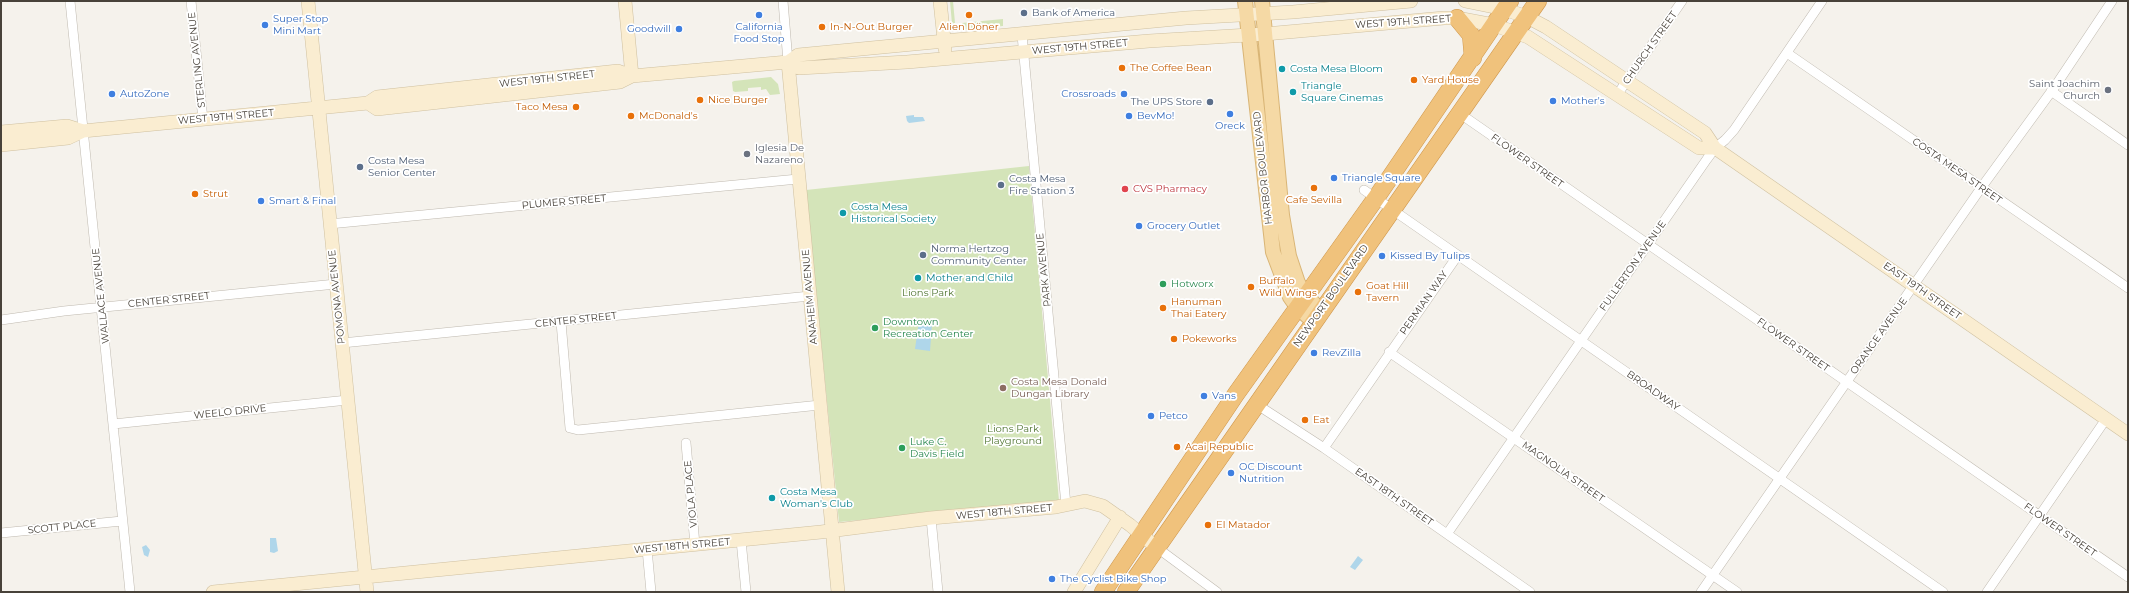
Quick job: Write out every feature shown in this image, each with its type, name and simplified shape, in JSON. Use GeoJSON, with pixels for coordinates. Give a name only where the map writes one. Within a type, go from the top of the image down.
{"type":"FeatureCollection","features":[{"type":"Feature","properties":{"kind":"highway","name":"NEWPORT BOULEVARD"},"geometry":{"type":"LineString","coordinates":[[1126,592],[1538,1]]}},
{"type":"Feature","properties":{"kind":"highway","name":"NEWPORT BOULEVARD"},"geometry":{"type":"LineString","coordinates":[[1103,592],[1141,534],[1301,301],[1370,194],[1472,58],[1494,25],[1505,4]]}},
{"type":"Feature","properties":{"kind":"highway"},"geometry":{"type":"LineString","coordinates":[[1457,18],[1471,35],[1472,58]]}},
{"type":"Feature","properties":{"kind":"main road","name":"HARBOR BOULEVARD"},"geometry":{"type":"LineString","coordinates":[[1246,7],[1270,234],[1280,275],[1287,291],[1301,301],[1317,316]]}},
{"type":"Feature","properties":{"kind":"main road","name":"HARBOR BOULEVARD"},"geometry":{"type":"LineString","coordinates":[[1262,7],[1285,235],[1301,301]]}},
{"type":"Feature","properties":{"kind":"street","name":"WALLACE AVENUE"},"geometry":{"type":"LineString","coordinates":[[70,1],[130,592]]}},
{"type":"Feature","properties":{"kind":"street","name":"STERLING AVENUE"},"geometry":{"type":"LineString","coordinates":[[191,1],[203,120]]}},
{"type":"Feature","properties":{"kind":"street","name":"POMONA AVENUE"},"geometry":{"type":"LineString","coordinates":[[308,1],[329,224],[367,592]]}},
{"type":"Feature","properties":{"kind":"street"},"geometry":{"type":"LineString","coordinates":[[625,1],[632,76]]}},
{"type":"Feature","properties":{"kind":"street","name":"ANAHEIM AVENUE"},"geometry":{"type":"LineString","coordinates":[[782,1],[838,592]]}},
{"type":"Feature","properties":{"kind":"street"},"geometry":{"type":"LineString","coordinates":[[940,1],[946,59]]}},
{"type":"Feature","properties":{"kind":"street","name":"WEST 19TH STREET"},"geometry":{"type":"LineString","coordinates":[[1,145],[68,138],[83,131],[368,103],[376,97],[618,71],[632,76],[788,62],[798,55],[1022,35],[1246,7],[1411,1]]}},
{"type":"Feature","properties":{"kind":"street"},"geometry":{"type":"LineString","coordinates":[[1466,1],[1505,4],[1546,27],[1705,133],[1715,148]]}},
{"type":"Feature","properties":{"kind":"street","name":"CHURCH STREET"},"geometry":{"type":"LineString","coordinates":[[1617,95],[1682,1]]}},
{"type":"Feature","properties":{"kind":"street","name":"FULLERTON AVENUE"},"geometry":{"type":"LineString","coordinates":[[1447,534],[1715,148],[1734,130],[1822,1]]}},
{"type":"Feature","properties":{"kind":"street","name":"ORANGE AVENUE"},"geometry":{"type":"LineString","coordinates":[[1701,592],[1981,188],[2051,91],[2112,1]]}},
{"type":"Feature","properties":{"kind":"street","name":"WEST 19TH STREET"},"geometry":{"type":"LineString","coordinates":[[788,62],[799,68],[946,59],[1142,41],[1265,34],[1457,18],[1494,25],[1516,32],[1542,45],[1699,148],[1715,148]]}},
{"type":"Feature","properties":{"kind":"street","name":"PARK AVENUE"},"geometry":{"type":"LineString","coordinates":[[1022,35],[1066,505]]}},
{"type":"Feature","properties":{"kind":"street","name":"COSTA MESA STREET"},"geometry":{"type":"LineString","coordinates":[[1787,53],[2128,288]]}},
{"type":"Feature","properties":{"kind":"street"},"geometry":{"type":"LineString","coordinates":[[2051,91],[2128,145]]}},
{"type":"Feature","properties":{"kind":"street","name":"FLOWER STREET"},"geometry":{"type":"LineString","coordinates":[[1459,113],[2128,577]]}},
{"type":"Feature","properties":{"kind":"street","name":"WEST 19TH STREET"},"geometry":{"type":"LineString","coordinates":[[1,132],[67,126],[83,131]]}},
{"type":"Feature","properties":{"kind":"street","name":"EAST 19TH STREET"},"geometry":{"type":"LineString","coordinates":[[1715,148],[2128,434]]}},
{"type":"Feature","properties":{"kind":"street","name":"PLUMER STREET"},"geometry":{"type":"LineString","coordinates":[[329,224],[798,179]]}},
{"type":"Feature","properties":{"kind":"street","name":"BROADWAY"},"geometry":{"type":"LineString","coordinates":[[1370,194],[1942,592]]}},
{"type":"Feature","properties":{"kind":"street","name":"PERMIAN WAY"},"geometry":{"type":"LineString","coordinates":[[1324,448],[1389,352],[1458,255]]}},
{"type":"Feature","properties":{"kind":"street","name":"CENTER STREET"},"geometry":{"type":"LineString","coordinates":[[1,320],[102,307],[336,284]]}},
{"type":"Feature","properties":{"kind":"street","name":"CENTER STREET"},"geometry":{"type":"LineString","coordinates":[[342,343],[810,296]]}},
{"type":"Feature","properties":{"kind":"street"},"geometry":{"type":"LineString","coordinates":[[560,322],[570,428],[578,430],[820,405]]}},
{"type":"Feature","properties":{"kind":"street","name":"MAGNOLIA STREET"},"geometry":{"type":"LineString","coordinates":[[1389,352],[1737,592]]}},
{"type":"Feature","properties":{"kind":"street","name":"WEELO DRIVE"},"geometry":{"type":"LineString","coordinates":[[113,424],[348,400]]}},
{"type":"Feature","properties":{"kind":"street","name":"EAST 18TH STREET"},"geometry":{"type":"LineString","coordinates":[[1256,404],[1324,448],[1530,592]]}},
{"type":"Feature","properties":{"kind":"street"},"geometry":{"type":"LineString","coordinates":[[1987,592],[2106,419]]}},
{"type":"Feature","properties":{"kind":"street","name":"VIOLA PLACE"},"geometry":{"type":"LineString","coordinates":[[686,443],[695,545]]}},
{"type":"Feature","properties":{"kind":"street","name":"WEST 18TH STREET"},"geometry":{"type":"LineString","coordinates":[[213,592],[832,531],[931,518],[1066,505],[1077,501],[1092,501],[1103,506],[1120,517],[1156,547]]}},
{"type":"Feature","properties":{"kind":"street"},"geometry":{"type":"LineString","coordinates":[[1074,592],[1107,541],[1108,535],[1120,517]]}},
{"type":"Feature","properties":{"kind":"street"},"geometry":{"type":"LineString","coordinates":[[931,518],[938,592]]}},
{"type":"Feature","properties":{"kind":"street","name":"SCOTT PLACE"},"geometry":{"type":"LineString","coordinates":[[1,533],[122,521]]}},
{"type":"Feature","properties":{"kind":"street"},"geometry":{"type":"LineString","coordinates":[[741,540],[746,592]]}},
{"type":"Feature","properties":{"kind":"street"},"geometry":{"type":"LineString","coordinates":[[1156,547],[1217,592]]}},
{"type":"Feature","properties":{"kind":"street"},"geometry":{"type":"LineString","coordinates":[[647,549],[651,592]]}},
{"type":"Feature","properties":{"kind":"green space"},"geometry":{"type":"Polygon","coordinates":[[[950,1],[953,1],[955,23],[952,24],[950,1]]]}},
{"type":"Feature","properties":{"kind":"green space"},"geometry":{"type":"Polygon","coordinates":[[[1003,19],[1003,26],[960,30],[953,26],[962,25],[962,23],[1003,19]]]}},
{"type":"Feature","properties":{"kind":"green space"},"geometry":{"type":"Polygon","coordinates":[[[771,77],[778,84],[780,94],[770,95],[766,89],[761,90],[761,87],[748,88],[748,91],[733,91],[732,82],[734,81],[771,77]]]}},
{"type":"Feature","properties":{"kind":"green space","name":"Lions Park"},"geometry":{"type":"Polygon","coordinates":[[[1029,166],[1059,501],[839,522],[806,190],[1029,166]]]}},
{"type":"Feature","properties":{"kind":"water"},"geometry":{"type":"Polygon","coordinates":[[[914,115],[914,117],[923,117],[925,121],[909,123],[906,116],[914,115]]]}},
{"type":"Feature","properties":{"kind":"water"},"geometry":{"type":"Polygon","coordinates":[[[919,321],[932,323],[930,351],[915,349],[919,321]]]}},
{"type":"Feature","properties":{"kind":"water"},"geometry":{"type":"Polygon","coordinates":[[[270,538],[276,538],[278,551],[274,553],[270,552],[270,538]]]}},
{"type":"Feature","properties":{"kind":"water"},"geometry":{"type":"Polygon","coordinates":[[[146,545],[150,550],[148,557],[144,555],[142,547],[146,545]]]}},
{"type":"Feature","properties":{"kind":"water"},"geometry":{"type":"Polygon","coordinates":[[[1358,556],[1363,560],[1355,570],[1350,567],[1358,556]]]}},
{"type":"Feature","properties":{"kind":"place","name":"Bank of America"},"geometry":{"type":"Point","coordinates":[1024,13]}},
{"type":"Feature","properties":{"kind":"place","name":"California Food Stop"},"geometry":{"type":"Point","coordinates":[759,15]}},
{"type":"Feature","properties":{"kind":"place","name":"Alien Döner"},"geometry":{"type":"Point","coordinates":[969,15]}},
{"type":"Feature","properties":{"kind":"place","name":"Super Stop Mini Mart"},"geometry":{"type":"Point","coordinates":[265,25]}},
{"type":"Feature","properties":{"kind":"place","name":"In-N-Out Burger"},"geometry":{"type":"Point","coordinates":[822,27]}},
{"type":"Feature","properties":{"kind":"place","name":"Goodwill"},"geometry":{"type":"Point","coordinates":[679,29]}},
{"type":"Feature","properties":{"kind":"place","name":"The Coffee Bean"},"geometry":{"type":"Point","coordinates":[1122,68]}},
{"type":"Feature","properties":{"kind":"place","name":"Costa Mesa Bloom"},"geometry":{"type":"Point","coordinates":[1282,69]}},
{"type":"Feature","properties":{"kind":"place","name":"Yard House"},"geometry":{"type":"Point","coordinates":[1414,80]}},
{"type":"Feature","properties":{"kind":"place","name":"Saint Joachim Church"},"geometry":{"type":"Point","coordinates":[2108,90]}},
{"type":"Feature","properties":{"kind":"place","name":"Triangle Square Cinemas"},"geometry":{"type":"Point","coordinates":[1293,92]}},
{"type":"Feature","properties":{"kind":"place","name":"AutoZone"},"geometry":{"type":"Point","coordinates":[112,94]}},
{"type":"Feature","properties":{"kind":"place","name":"Crossroads"},"geometry":{"type":"Point","coordinates":[1124,94]}},
{"type":"Feature","properties":{"kind":"place","name":"Nice Burger"},"geometry":{"type":"Point","coordinates":[700,100]}},
{"type":"Feature","properties":{"kind":"place","name":"Mother's"},"geometry":{"type":"Point","coordinates":[1553,101]}},
{"type":"Feature","properties":{"kind":"place","name":"The UPS Store"},"geometry":{"type":"Point","coordinates":[1210,102]}},
{"type":"Feature","properties":{"kind":"place","name":"Taco Mesa"},"geometry":{"type":"Point","coordinates":[576,107]}},
{"type":"Feature","properties":{"kind":"place","name":"Oreck"},"geometry":{"type":"Point","coordinates":[1230,114]}},
{"type":"Feature","properties":{"kind":"place","name":"McDonald's"},"geometry":{"type":"Point","coordinates":[631,116]}},
{"type":"Feature","properties":{"kind":"place","name":"BevMo!"},"geometry":{"type":"Point","coordinates":[1129,116]}},
{"type":"Feature","properties":{"kind":"place","name":"Iglesia De Nazareno"},"geometry":{"type":"Point","coordinates":[747,154]}},
{"type":"Feature","properties":{"kind":"place","name":"Costa Mesa Senior Center"},"geometry":{"type":"Point","coordinates":[360,167]}},
{"type":"Feature","properties":{"kind":"place","name":"Triangle Square"},"geometry":{"type":"Point","coordinates":[1334,178]}},
{"type":"Feature","properties":{"kind":"place","name":"Costa Mesa Fire Station 3"},"geometry":{"type":"Point","coordinates":[1001,185]}},
{"type":"Feature","properties":{"kind":"place","name":"Cafe Sevilla"},"geometry":{"type":"Point","coordinates":[1314,188]}},
{"type":"Feature","properties":{"kind":"place","name":"CVS Pharmacy"},"geometry":{"type":"Point","coordinates":[1125,189]}},
{"type":"Feature","properties":{"kind":"place","name":"Strut"},"geometry":{"type":"Point","coordinates":[195,194]}},
{"type":"Feature","properties":{"kind":"place","name":"Smart & Final"},"geometry":{"type":"Point","coordinates":[261,201]}},
{"type":"Feature","properties":{"kind":"place","name":"Costa Mesa Historical Society"},"geometry":{"type":"Point","coordinates":[843,213]}},
{"type":"Feature","properties":{"kind":"place","name":"Grocery Outlet"},"geometry":{"type":"Point","coordinates":[1139,226]}},
{"type":"Feature","properties":{"kind":"place","name":"Norma Hertzog Community Center"},"geometry":{"type":"Point","coordinates":[923,255]}},
{"type":"Feature","properties":{"kind":"place","name":"Kissed By Tulips"},"geometry":{"type":"Point","coordinates":[1382,256]}},
{"type":"Feature","properties":{"kind":"place","name":"Mother and Child"},"geometry":{"type":"Point","coordinates":[918,278]}},
{"type":"Feature","properties":{"kind":"place","name":"Hotworx"},"geometry":{"type":"Point","coordinates":[1163,284]}},
{"type":"Feature","properties":{"kind":"place","name":"Buffalo Wild Wings"},"geometry":{"type":"Point","coordinates":[1251,287]}},
{"type":"Feature","properties":{"kind":"place","name":"Goat Hill Tavern"},"geometry":{"type":"Point","coordinates":[1358,292]}},
{"type":"Feature","properties":{"kind":"place","name":"Hanuman Thai Eatery"},"geometry":{"type":"Point","coordinates":[1163,308]}},
{"type":"Feature","properties":{"kind":"place","name":"Downtown Recreation Center"},"geometry":{"type":"Point","coordinates":[875,328]}},
{"type":"Feature","properties":{"kind":"place","name":"Pokeworks"},"geometry":{"type":"Point","coordinates":[1174,339]}},
{"type":"Feature","properties":{"kind":"place","name":"RevZilla"},"geometry":{"type":"Point","coordinates":[1314,353]}},
{"type":"Feature","properties":{"kind":"place","name":"Costa Mesa Donald Dungan Library"},"geometry":{"type":"Point","coordinates":[1003,388]}},
{"type":"Feature","properties":{"kind":"place","name":"Vans"},"geometry":{"type":"Point","coordinates":[1204,396]}},
{"type":"Feature","properties":{"kind":"place","name":"Petco"},"geometry":{"type":"Point","coordinates":[1151,416]}},
{"type":"Feature","properties":{"kind":"place","name":"Eat"},"geometry":{"type":"Point","coordinates":[1305,420]}},
{"type":"Feature","properties":{"kind":"place","name":"Acai Republic"},"geometry":{"type":"Point","coordinates":[1177,447]}},
{"type":"Feature","properties":{"kind":"place","name":"Luke C. Davis Field"},"geometry":{"type":"Point","coordinates":[902,448]}},
{"type":"Feature","properties":{"kind":"place","name":"OC Discount Nutrition"},"geometry":{"type":"Point","coordinates":[1231,473]}},
{"type":"Feature","properties":{"kind":"place","name":"Costa Mesa Woman's Club"},"geometry":{"type":"Point","coordinates":[772,498]}},
{"type":"Feature","properties":{"kind":"place","name":"El Matador"},"geometry":{"type":"Point","coordinates":[1208,525]}},
{"type":"Feature","properties":{"kind":"place","name":"The Cyclist Bike Shop"},"geometry":{"type":"Point","coordinates":[1052,579]}},
{"type":"Feature","properties":{"kind":"park label","name":"Lions Park Playground"},"geometry":{"type":"Point","coordinates":[1013,434]}}]}
